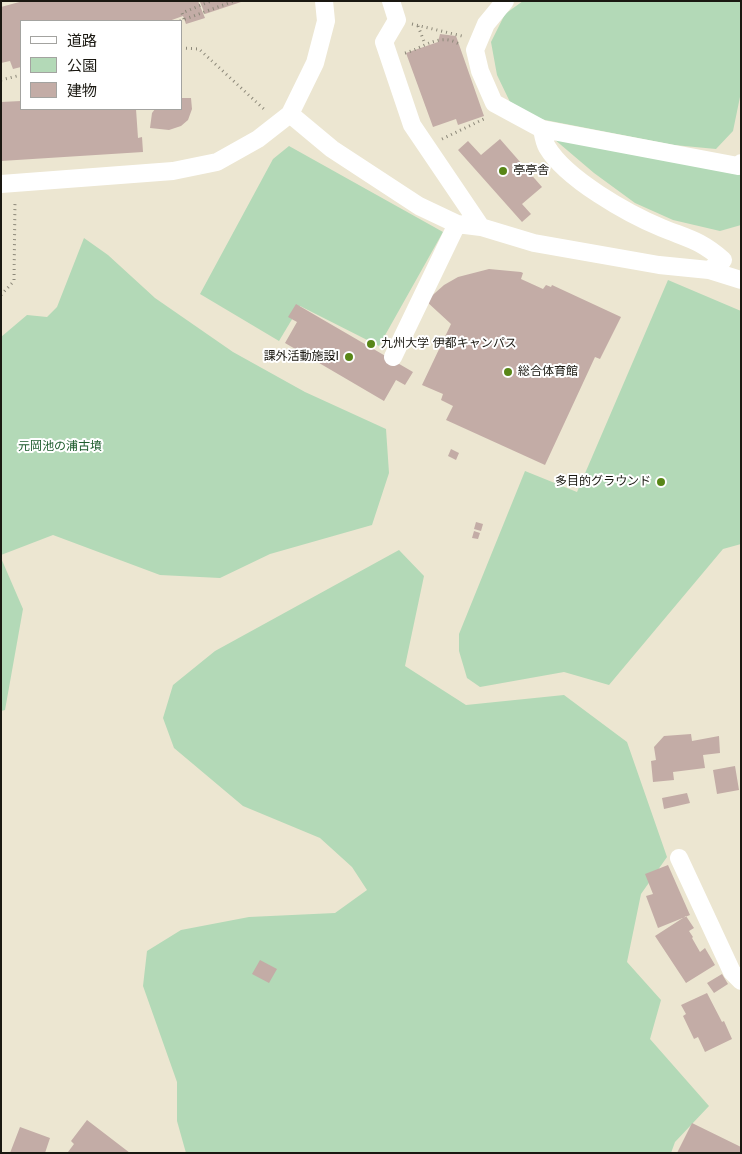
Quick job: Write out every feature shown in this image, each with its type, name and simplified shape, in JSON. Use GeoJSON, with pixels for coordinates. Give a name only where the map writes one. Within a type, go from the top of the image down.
{"type":"FeatureCollection","features":[{"type":"Feature","properties":{"kind":"street"},"geometry":{"type":"LineString","coordinates":[[8,184],[173,172],[217,162],[258,139],[290,114],[315,63],[326,20],[324,1]]}},
{"type":"Feature","properties":{"kind":"street"},"geometry":{"type":"LineString","coordinates":[[391,1],[397,20],[384,42],[412,125],[481,227]]}},
{"type":"Feature","properties":{"kind":"street"},"geometry":{"type":"LineString","coordinates":[[505,1],[472,44],[494,102],[542,129],[738,166],[741,163]]}},
{"type":"Feature","properties":{"kind":"street"},"geometry":{"type":"LineString","coordinates":[[290,114],[348,160],[419,206],[457,224],[481,227],[534,243],[602,256],[709,270],[741,280]]}},
{"type":"Feature","properties":{"kind":"street"},"geometry":{"type":"LineString","coordinates":[[542,129],[547,147],[576,179],[612,203],[662,228],[706,245],[723,260],[709,270]]}},
{"type":"Feature","properties":{"kind":"street"},"geometry":{"type":"LineString","coordinates":[[393,356],[457,224]]}},
{"type":"Feature","properties":{"kind":"street"},"geometry":{"type":"LineString","coordinates":[[679,858],[732,972],[741,981]]}},
{"type":"Feature","properties":{"kind":"path"},"geometry":{"type":"LineString","coordinates":[[211,1],[182,13],[184,19],[234,1]]}},
{"type":"Feature","properties":{"kind":"path"},"geometry":{"type":"LineString","coordinates":[[417,26],[472,44]]}},
{"type":"Feature","properties":{"kind":"path"},"geometry":{"type":"LineString","coordinates":[[412,31],[417,26]]}},
{"type":"Feature","properties":{"kind":"path"},"geometry":{"type":"LineString","coordinates":[[417,26],[425,44]]}},
{"type":"Feature","properties":{"kind":"path"},"geometry":{"type":"LineString","coordinates":[[403,48],[406,54],[439,38],[472,44]]}},
{"type":"Feature","properties":{"kind":"path"},"geometry":{"type":"LineString","coordinates":[[182,48],[199,49],[259,104]]}},
{"type":"Feature","properties":{"kind":"path"},"geometry":{"type":"LineString","coordinates":[[1,80],[20,75]]}},
{"type":"Feature","properties":{"kind":"path"},"geometry":{"type":"LineString","coordinates":[[436,142],[486,118],[484,110]]}},
{"type":"Feature","properties":{"kind":"path"},"geometry":{"type":"LineString","coordinates":[[1,295],[14,281],[8,184]]}},
{"type":"Feature","properties":{"kind":"green space"},"geometry":{"type":"Polygon","coordinates":[[[523,1],[741,1],[741,92],[733,131],[716,149],[674,145],[540,119],[510,102],[497,75],[491,42],[505,14],[523,1]]]}},
{"type":"Feature","properties":{"kind":"green space"},"geometry":{"type":"Polygon","coordinates":[[[554,139],[741,175],[741,225],[720,231],[673,220],[635,203],[594,173],[554,139]]]}},
{"type":"Feature","properties":{"kind":"green space"},"geometry":{"type":"Polygon","coordinates":[[[289,146],[443,232],[379,346],[300,306],[279,341],[200,294],[273,159],[289,146]]]}},
{"type":"Feature","properties":{"kind":"green space","name":"元岡池の浦古墳"},"geometry":{"type":"Polygon","coordinates":[[[84,238],[108,255],[155,298],[233,352],[305,392],[386,429],[389,473],[372,525],[270,554],[220,578],[160,575],[53,535],[1,555],[1,337],[27,315],[47,317],[57,307],[84,238]]]}},
{"type":"Feature","properties":{"kind":"green space","name":"多目的グラウンド"},"geometry":{"type":"Polygon","coordinates":[[[668,280],[741,311],[741,544],[723,549],[609,685],[564,672],[480,687],[467,678],[459,651],[459,634],[525,471],[577,492],[668,280]]]}},
{"type":"Feature","properties":{"kind":"green space"},"geometry":{"type":"Polygon","coordinates":[[[399,550],[424,576],[405,666],[466,705],[564,695],[627,742],[667,857],[641,894],[627,962],[661,1000],[650,1039],[709,1106],[675,1142],[671,1153],[186,1153],[177,1121],[177,1082],[143,986],[147,951],[181,930],[249,917],[335,913],[367,890],[352,867],[320,838],[243,806],[174,748],[163,718],[173,685],[215,651],[399,550]]]}},
{"type":"Feature","properties":{"kind":"green space"},"geometry":{"type":"Polygon","coordinates":[[[1,558],[23,609],[5,710],[1,711],[1,558]]]}},
{"type":"Feature","properties":{"kind":"building"},"geometry":{"type":"Polygon","coordinates":[[[23,1],[198,1],[205,18],[186,24],[183,16],[172,20],[20,20],[20,67],[13,69],[10,61],[1,63],[1,7],[23,1]]]}},
{"type":"Feature","properties":{"kind":"building"},"geometry":{"type":"Polygon","coordinates":[[[200,2],[241,2],[205,14],[200,2]]]}},
{"type":"Feature","properties":{"kind":"building"},"geometry":{"type":"Polygon","coordinates":[[[440,34],[456,36],[484,116],[458,125],[456,119],[433,127],[406,53],[438,42],[440,34]]]}},
{"type":"Feature","properties":{"kind":"building"},"geometry":{"type":"Polygon","coordinates":[[[182,98],[191,98],[192,109],[188,120],[181,126],[169,130],[150,128],[152,113],[154,110],[182,110],[182,98]]]}},
{"type":"Feature","properties":{"kind":"building"},"geometry":{"type":"Polygon","coordinates":[[[20,101],[20,110],[136,110],[138,138],[142,137],[143,152],[1,161],[1,102],[20,101]]]}},
{"type":"Feature","properties":{"kind":"building","name":"亭亭舎"},"geometry":{"type":"Polygon","coordinates":[[[500,139],[542,187],[522,204],[531,214],[522,222],[458,150],[468,141],[481,155],[500,139]]]}},
{"type":"Feature","properties":{"kind":"building","name":"総合体育館"},"geometry":{"type":"Polygon","coordinates":[[[489,269],[521,272],[523,273],[521,279],[543,289],[546,285],[551,287],[552,285],[621,317],[600,359],[595,357],[545,465],[446,420],[453,406],[441,400],[443,394],[422,385],[451,324],[426,301],[444,285],[458,277],[489,269]]]}},
{"type":"Feature","properties":{"kind":"building","name":"課外活動施設Ⅰ"},"geometry":{"type":"Polygon","coordinates":[[[296,304],[413,372],[405,385],[396,380],[384,401],[285,343],[297,322],[288,317],[296,304]]]}},
{"type":"Feature","properties":{"kind":"building"},"geometry":{"type":"Polygon","coordinates":[[[451,449],[459,453],[456,460],[448,456],[451,449]]]}},
{"type":"Feature","properties":{"kind":"building"},"geometry":{"type":"Polygon","coordinates":[[[476,522],[483,524],[481,531],[474,529],[476,522]]]}},
{"type":"Feature","properties":{"kind":"building"},"geometry":{"type":"Polygon","coordinates":[[[474,531],[480,533],[478,539],[472,538],[474,531]]]}},
{"type":"Feature","properties":{"kind":"building"},"geometry":{"type":"Polygon","coordinates":[[[691,734],[692,741],[719,736],[720,753],[703,755],[705,768],[673,772],[674,780],[653,782],[651,761],[656,760],[654,747],[664,736],[691,734]]]}},
{"type":"Feature","properties":{"kind":"building"},"geometry":{"type":"Polygon","coordinates":[[[735,766],[739,790],[717,794],[713,770],[735,766]]]}},
{"type":"Feature","properties":{"kind":"building"},"geometry":{"type":"Polygon","coordinates":[[[687,793],[690,803],[664,809],[662,798],[687,793]]]}},
{"type":"Feature","properties":{"kind":"building"},"geometry":{"type":"Polygon","coordinates":[[[668,865],[690,915],[658,928],[646,896],[653,894],[645,874],[668,865]]]}},
{"type":"Feature","properties":{"kind":"building"},"geometry":{"type":"Polygon","coordinates":[[[686,916],[694,928],[689,931],[700,952],[705,948],[715,965],[686,983],[655,936],[686,916]]]}},
{"type":"Feature","properties":{"kind":"building"},"geometry":{"type":"Polygon","coordinates":[[[260,960],[277,969],[269,983],[252,974],[260,960]]]}},
{"type":"Feature","properties":{"kind":"building"},"geometry":{"type":"Polygon","coordinates":[[[722,974],[728,984],[714,993],[707,983],[722,974]]]}},
{"type":"Feature","properties":{"kind":"building"},"geometry":{"type":"Polygon","coordinates":[[[707,993],[722,1022],[724,1021],[732,1039],[705,1052],[698,1037],[694,1039],[683,1016],[686,1014],[681,1005],[707,993]]]}},
{"type":"Feature","properties":{"kind":"building"},"geometry":{"type":"Polygon","coordinates":[[[87,1120],[130,1153],[69,1153],[74,1144],[71,1141],[87,1120]]]}},
{"type":"Feature","properties":{"kind":"building"},"geometry":{"type":"Polygon","coordinates":[[[692,1123],[741,1147],[741,1153],[677,1153],[692,1123]]]}},
{"type":"Feature","properties":{"kind":"building"},"geometry":{"type":"Polygon","coordinates":[[[20,1127],[50,1138],[45,1153],[10,1153],[20,1127]]]}},
{"type":"Feature","properties":{"kind":"place","name":"亭亭舎"},"geometry":{"type":"Point","coordinates":[503,171]}},
{"type":"Feature","properties":{"kind":"place","name":"九州大学 伊都キャンパス"},"geometry":{"type":"Point","coordinates":[371,344]}},
{"type":"Feature","properties":{"kind":"place","name":"課外活動施設Ⅰ"},"geometry":{"type":"Point","coordinates":[349,357]}},
{"type":"Feature","properties":{"kind":"place","name":"総合体育館"},"geometry":{"type":"Point","coordinates":[508,372]}},
{"type":"Feature","properties":{"kind":"place","name":"多目的グラウンド"},"geometry":{"type":"Point","coordinates":[661,482]}}]}
